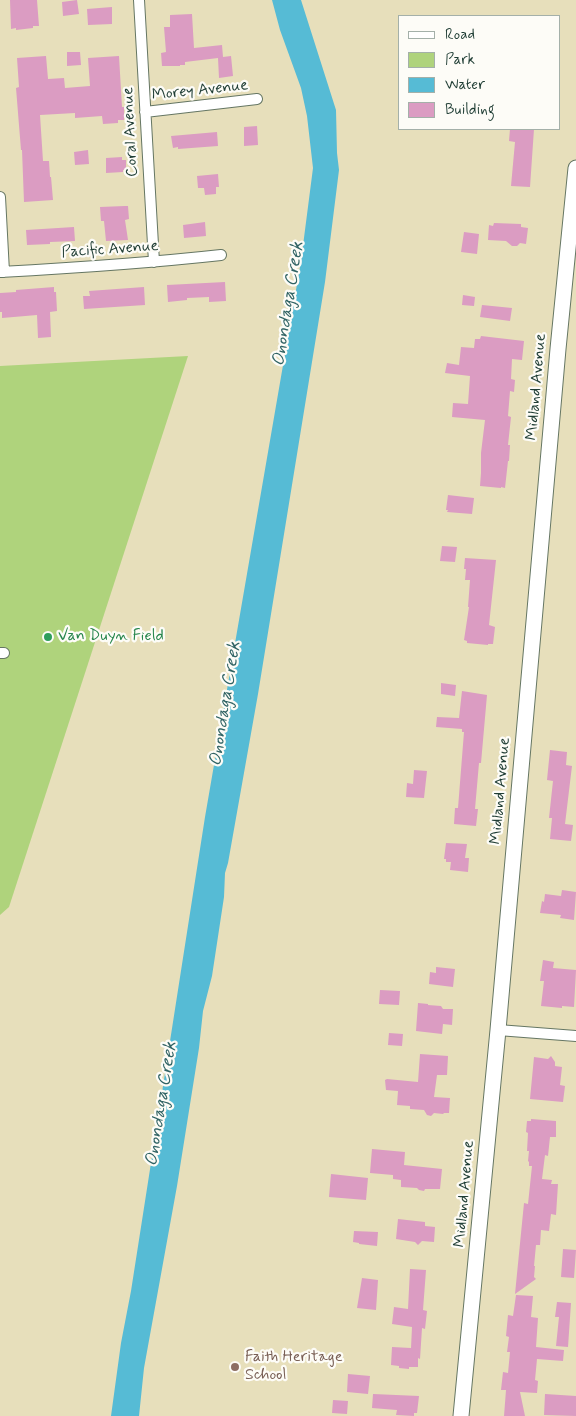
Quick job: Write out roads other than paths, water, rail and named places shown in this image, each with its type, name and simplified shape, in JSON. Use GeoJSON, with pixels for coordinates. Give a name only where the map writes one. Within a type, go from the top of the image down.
{"type":"FeatureCollection","features":[{"type":"Feature","properties":{"kind":"street","name":"Coral Avenue"},"geometry":{"type":"LineString","coordinates":[[138,0],[154,262]]}},
{"type":"Feature","properties":{"kind":"street","name":"Morey Avenue"},"geometry":{"type":"LineString","coordinates":[[145,112],[257,100]]}},
{"type":"Feature","properties":{"kind":"street","name":"Midland Avenue"},"geometry":{"type":"LineString","coordinates":[[461,1416],[576,168]]}},
{"type":"Feature","properties":{"kind":"street"},"geometry":{"type":"LineString","coordinates":[[0,197],[2,272]]}},
{"type":"Feature","properties":{"kind":"street","name":"Pacific Avenue"},"geometry":{"type":"LineString","coordinates":[[2,272],[154,262],[221,255]]}},
{"type":"Feature","properties":{"kind":"street"},"geometry":{"type":"LineString","coordinates":[[498,1030],[576,1036]]}},
{"type":"Feature","properties":{"kind":"water","name":"Onondaga Creek"},"geometry":{"type":"Polygon","coordinates":[[[272,0],[301,0],[336,110],[339,170],[325,282],[258,694],[225,873],[224,897],[212,976],[203,1011],[177,1186],[144,1368],[139,1416],[111,1416],[205,817],[301,261],[313,168],[307,116],[301,88],[280,30],[272,0]]]}},
{"type":"Feature","properties":{"kind":"place","name":"Van Duyn Field"},"geometry":{"type":"Point","coordinates":[48,637]}},
{"type":"Feature","properties":{"kind":"place","name":"Faith Heritage School"},"geometry":{"type":"Point","coordinates":[235,1367]}}]}
